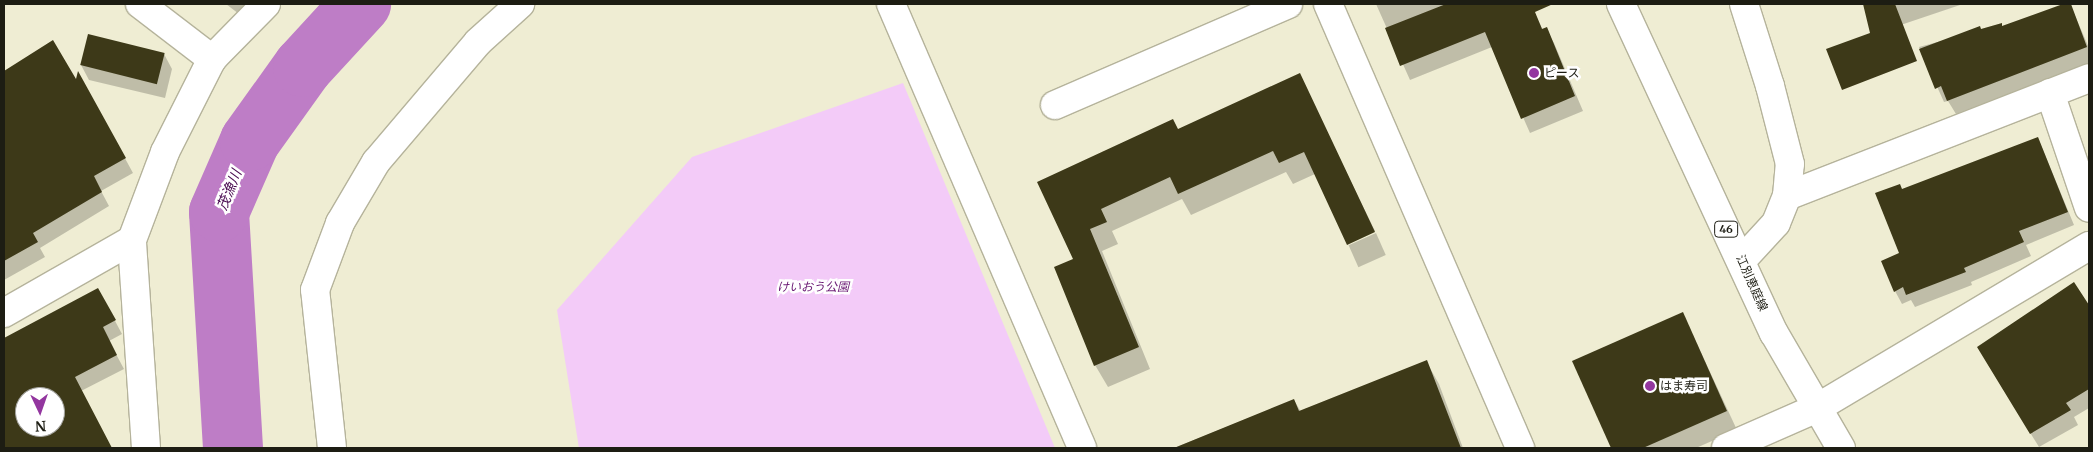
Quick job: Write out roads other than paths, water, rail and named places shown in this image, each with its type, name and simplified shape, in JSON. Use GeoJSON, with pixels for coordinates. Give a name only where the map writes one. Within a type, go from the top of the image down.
{"type":"FeatureCollection","features":[{"type":"Feature","properties":{"kind":"street"},"geometry":{"type":"LineString","coordinates":[[140,4],[212,59]]}},
{"type":"Feature","properties":{"kind":"street"},"geometry":{"type":"LineString","coordinates":[[146,448],[132,240],[165,152],[212,59],[266,4]]}},
{"type":"Feature","properties":{"kind":"street"},"geometry":{"type":"LineString","coordinates":[[332,448],[315,290],[340,222],[376,162],[478,42],[520,4]]}},
{"type":"Feature","properties":{"kind":"street"},"geometry":{"type":"LineString","coordinates":[[890,4],[1082,448]]}},
{"type":"Feature","properties":{"kind":"street"},"geometry":{"type":"LineString","coordinates":[[1055,105],[1288,4]]}},
{"type":"Feature","properties":{"kind":"street"},"geometry":{"type":"LineString","coordinates":[[1328,4],[1520,448]]}},
{"type":"Feature","properties":{"kind":"street","name":"江別恵庭線"},"geometry":{"type":"LineString","coordinates":[[1621,4],[1697,172],[1742,260],[1774,333],[1841,448]]}},
{"type":"Feature","properties":{"kind":"street"},"geometry":{"type":"LineString","coordinates":[[1742,260],[1776,223],[1786,196],[1788,156],[1770,86],[1744,4]]}},
{"type":"Feature","properties":{"kind":"street"},"geometry":{"type":"LineString","coordinates":[[1786,196],[2089,78]]}},
{"type":"Feature","properties":{"kind":"street"},"geometry":{"type":"LineString","coordinates":[[2050,93],[2089,208]]}},
{"type":"Feature","properties":{"kind":"street"},"geometry":{"type":"LineString","coordinates":[[4,313],[132,240]]}},
{"type":"Feature","properties":{"kind":"street"},"geometry":{"type":"LineString","coordinates":[[1726,448],[1817,408],[2089,246]]}},
{"type":"Feature","properties":{"kind":"waterway","name":"茂漁川"},"geometry":{"type":"LineString","coordinates":[[233,448],[219,212],[250,141],[303,67],[361,4]]}},
{"type":"Feature","properties":{"kind":"place","name":"ピース"},"geometry":{"type":"Point","coordinates":[1534,73]}},
{"type":"Feature","properties":{"kind":"place","name":"はま寿司"},"geometry":{"type":"Point","coordinates":[1650,386]}},
{"type":"Feature","properties":{"kind":"park label","name":"けいおう公園"},"geometry":{"type":"Point","coordinates":[813,287]}}]}
